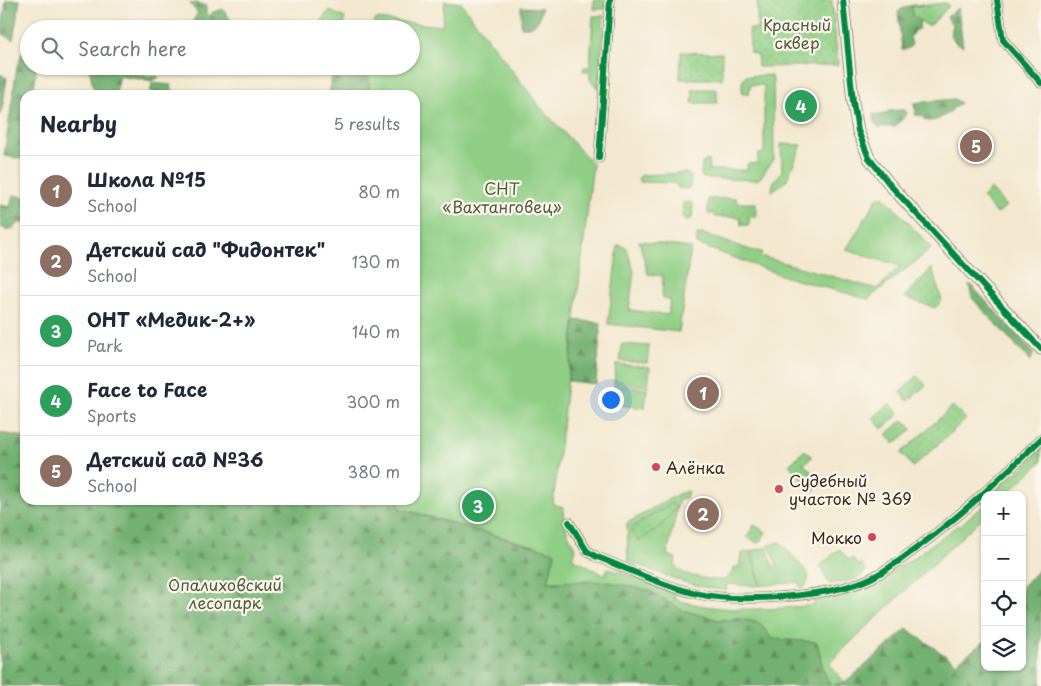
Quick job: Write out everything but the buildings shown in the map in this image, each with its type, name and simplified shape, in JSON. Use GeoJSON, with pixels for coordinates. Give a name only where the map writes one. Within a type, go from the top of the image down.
{"type":"FeatureCollection","features":[{"type":"Feature","properties":{"kind":"street"},"geometry":{"type":"LineString","coordinates":[[598,158],[610,0]]}},
{"type":"Feature","properties":{"kind":"street"},"geometry":{"type":"LineString","coordinates":[[843,0],[855,118],[862,143],[869,158],[891,186],[1041,349]]}},
{"type":"Feature","properties":{"kind":"street"},"geometry":{"type":"LineString","coordinates":[[998,0],[1003,40],[1041,82]]}},
{"type":"Feature","properties":{"kind":"street"},"geometry":{"type":"LineString","coordinates":[[569,522],[587,551],[595,556],[697,594],[758,598],[833,590],[871,578],[901,560],[948,525],[1041,439]]}},
{"type":"Feature","properties":{"kind":"green space"},"geometry":{"type":"Polygon","coordinates":[[[6,0],[20,0],[13,40],[3,34],[2,30],[6,0]]]}},
{"type":"Feature","properties":{"kind":"green space"},"geometry":{"type":"Polygon","coordinates":[[[594,0],[605,0],[604,9],[593,9],[594,0]]]}},
{"type":"Feature","properties":{"kind":"green space","name":"Красный сквер"},"geometry":{"type":"Polygon","coordinates":[[[757,0],[832,0],[838,65],[758,67],[757,54],[750,53],[749,29],[757,29],[757,0]]]}},
{"type":"Feature","properties":{"kind":"green space","name":"СНТ «Вахтанговец»"},"geometry":{"type":"Polygon","coordinates":[[[445,1],[461,3],[540,107],[593,164],[553,504],[563,507],[566,529],[576,550],[572,558],[604,575],[608,568],[676,593],[674,599],[708,607],[743,609],[814,605],[813,598],[843,594],[867,586],[912,559],[958,525],[961,526],[981,508],[981,519],[829,663],[845,683],[831,685],[825,677],[817,642],[772,639],[760,623],[741,619],[719,620],[682,610],[648,590],[548,582],[555,552],[399,508],[399,505],[420,505],[420,90],[369,90],[369,75],[420,75],[420,24],[442,26],[445,1]]]}},
{"type":"Feature","properties":{"kind":"green space"},"geometry":{"type":"Polygon","coordinates":[[[197,3],[206,6],[206,14],[209,16],[213,12],[223,9],[230,20],[203,20],[203,18],[201,20],[194,20],[198,13],[190,4],[197,3]]]}},
{"type":"Feature","properties":{"kind":"green space"},"geometry":{"type":"Polygon","coordinates":[[[945,3],[949,6],[931,25],[926,25],[913,16],[912,7],[945,3]]]}},
{"type":"Feature","properties":{"kind":"green space"},"geometry":{"type":"Polygon","coordinates":[[[924,4],[926,11],[920,17],[919,29],[915,30],[910,37],[912,45],[902,50],[898,12],[913,5],[924,4]]]}},
{"type":"Feature","properties":{"kind":"green space"},"geometry":{"type":"Polygon","coordinates":[[[521,7],[542,8],[538,21],[530,27],[521,27],[521,7]]]}},
{"type":"Feature","properties":{"kind":"green space"},"geometry":{"type":"Polygon","coordinates":[[[958,8],[963,46],[956,43],[950,34],[953,26],[947,17],[958,8]]]}},
{"type":"Feature","properties":{"kind":"green space"},"geometry":{"type":"Polygon","coordinates":[[[330,11],[345,18],[345,20],[322,20],[330,11]]]}},
{"type":"Feature","properties":{"kind":"green space"},"geometry":{"type":"Polygon","coordinates":[[[593,16],[604,16],[599,89],[590,80],[590,71],[583,71],[584,67],[590,67],[593,16]]]}},
{"type":"Feature","properties":{"kind":"green space"},"geometry":{"type":"Polygon","coordinates":[[[681,52],[722,53],[722,79],[680,79],[681,52]]]}},
{"type":"Feature","properties":{"kind":"green space"},"geometry":{"type":"Polygon","coordinates":[[[20,58],[20,75],[36,75],[34,90],[20,90],[20,159],[4,156],[17,66],[20,58]]]}},
{"type":"Feature","properties":{"kind":"green space"},"geometry":{"type":"Polygon","coordinates":[[[0,74],[7,78],[0,115],[0,74]]]}},
{"type":"Feature","properties":{"kind":"green space"},"geometry":{"type":"Polygon","coordinates":[[[91,75],[145,75],[159,77],[151,81],[119,76],[117,90],[94,90],[91,75]]]}},
{"type":"Feature","properties":{"kind":"green space"},"geometry":{"type":"Polygon","coordinates":[[[332,75],[369,75],[369,90],[330,90],[332,75]]]}},
{"type":"Feature","properties":{"kind":"green space"},"geometry":{"type":"Polygon","coordinates":[[[770,75],[773,79],[774,159],[760,178],[756,180],[703,178],[701,175],[702,163],[709,160],[709,170],[747,170],[747,164],[758,163],[758,154],[764,153],[764,85],[750,85],[749,94],[742,94],[742,82],[746,76],[770,75]]]}},
{"type":"Feature","properties":{"kind":"green space"},"geometry":{"type":"Polygon","coordinates":[[[152,83],[171,85],[172,90],[151,90],[152,83]]]}},
{"type":"Feature","properties":{"kind":"green space"},"geometry":{"type":"Polygon","coordinates":[[[693,89],[717,89],[717,103],[692,103],[693,89]]]}},
{"type":"Feature","properties":{"kind":"green space"},"geometry":{"type":"Polygon","coordinates":[[[954,99],[960,103],[939,119],[929,121],[924,120],[923,116],[915,115],[916,111],[913,103],[954,99]]]}},
{"type":"Feature","properties":{"kind":"green space"},"geometry":{"type":"Polygon","coordinates":[[[905,110],[907,114],[895,127],[878,127],[875,123],[873,114],[882,115],[889,111],[905,110]]]}},
{"type":"Feature","properties":{"kind":"green space"},"geometry":{"type":"Polygon","coordinates":[[[781,144],[802,145],[786,181],[772,191],[773,183],[782,171],[781,144]]]}},
{"type":"Feature","properties":{"kind":"green space"},"geometry":{"type":"Polygon","coordinates":[[[685,173],[691,177],[690,187],[687,189],[678,188],[675,183],[640,182],[638,178],[642,175],[685,173]]]}},
{"type":"Feature","properties":{"kind":"green space"},"geometry":{"type":"Polygon","coordinates":[[[991,189],[1006,206],[997,214],[982,197],[991,189]]]}},
{"type":"Feature","properties":{"kind":"green space"},"geometry":{"type":"Polygon","coordinates":[[[13,195],[20,196],[20,223],[10,231],[0,227],[0,205],[10,207],[13,195]]]}},
{"type":"Feature","properties":{"kind":"green space"},"geometry":{"type":"Polygon","coordinates":[[[878,197],[884,197],[931,247],[930,250],[868,299],[789,278],[697,244],[697,234],[704,234],[750,250],[762,252],[760,256],[877,289],[900,266],[846,250],[878,197]]]}},
{"type":"Feature","properties":{"kind":"green space"},"geometry":{"type":"Polygon","coordinates":[[[736,198],[737,203],[756,203],[756,217],[749,217],[749,225],[741,225],[740,217],[715,217],[715,214],[708,214],[708,199],[736,198]]]}},
{"type":"Feature","properties":{"kind":"green space"},"geometry":{"type":"Polygon","coordinates":[[[690,202],[693,204],[692,218],[686,221],[682,216],[683,203],[690,202]]]}},
{"type":"Feature","properties":{"kind":"green space"},"geometry":{"type":"Polygon","coordinates":[[[639,241],[691,248],[679,332],[608,324],[618,245],[626,247],[634,271],[629,310],[668,315],[670,300],[662,298],[663,276],[648,274],[639,241]]]}},
{"type":"Feature","properties":{"kind":"green space"},"geometry":{"type":"Polygon","coordinates":[[[932,268],[942,301],[935,308],[904,297],[932,268]]]}},
{"type":"Feature","properties":{"kind":"green space"},"geometry":{"type":"Polygon","coordinates":[[[970,284],[1034,353],[1030,361],[972,298],[970,284]]]}},
{"type":"Feature","properties":{"kind":"green space"},"geometry":{"type":"Polygon","coordinates":[[[575,320],[601,323],[596,384],[568,381],[575,320]]]}},
{"type":"Feature","properties":{"kind":"green space"},"geometry":{"type":"Polygon","coordinates":[[[622,344],[649,346],[647,363],[620,361],[622,344]]]}},
{"type":"Feature","properties":{"kind":"green space"},"geometry":{"type":"Polygon","coordinates":[[[616,364],[650,367],[648,386],[614,383],[616,364]]]}},
{"type":"Feature","properties":{"kind":"green space"},"geometry":{"type":"Polygon","coordinates":[[[917,376],[926,385],[908,401],[900,392],[917,376]]]}},
{"type":"Feature","properties":{"kind":"green space"},"geometry":{"type":"Polygon","coordinates":[[[614,385],[647,389],[645,408],[612,404],[614,385]]]}},
{"type":"Feature","properties":{"kind":"green space"},"geometry":{"type":"Polygon","coordinates":[[[890,403],[899,414],[882,429],[873,418],[890,403]]]}},
{"type":"Feature","properties":{"kind":"green space"},"geometry":{"type":"Polygon","coordinates":[[[953,406],[966,419],[913,467],[901,453],[953,406]]]}},
{"type":"Feature","properties":{"kind":"green space"},"geometry":{"type":"Polygon","coordinates":[[[903,420],[912,429],[894,444],[886,435],[903,420]]]}},
{"type":"Feature","properties":{"kind":"green space","name":"Опалиховский лесопарк"},"geometry":{"type":"Polygon","coordinates":[[[0,433],[20,436],[20,505],[399,505],[399,509],[555,552],[548,582],[609,582],[648,590],[682,610],[719,620],[741,619],[760,623],[772,639],[817,642],[823,670],[831,685],[845,683],[907,629],[956,663],[981,644],[981,671],[1026,671],[1026,582],[1041,567],[1041,686],[0,686],[0,433]]]}},
{"type":"Feature","properties":{"kind":"green space"},"geometry":{"type":"Polygon","coordinates":[[[1041,447],[1041,462],[1010,491],[997,491],[1001,485],[1028,463],[1041,447]]]}},
{"type":"Feature","properties":{"kind":"green space"},"geometry":{"type":"Polygon","coordinates":[[[805,450],[812,457],[804,464],[822,483],[813,491],[789,465],[805,450]]]}},
{"type":"Feature","properties":{"kind":"green space"},"geometry":{"type":"Polygon","coordinates":[[[688,491],[686,498],[679,499],[667,555],[676,558],[677,568],[681,572],[700,578],[724,580],[735,567],[739,567],[741,554],[750,551],[760,584],[752,551],[767,547],[773,567],[777,565],[769,545],[780,542],[807,572],[809,577],[806,586],[800,588],[799,582],[755,586],[727,584],[726,590],[713,589],[676,579],[628,561],[627,523],[678,494],[688,491]]]}},
{"type":"Feature","properties":{"kind":"green space"},"geometry":{"type":"Polygon","coordinates":[[[672,503],[676,508],[661,526],[639,541],[631,531],[636,525],[672,503]]]}},
{"type":"Feature","properties":{"kind":"green space"},"geometry":{"type":"Polygon","coordinates":[[[754,525],[766,532],[759,544],[747,537],[754,525]]]}},
{"type":"Feature","properties":{"kind":"green space"},"geometry":{"type":"Polygon","coordinates":[[[838,550],[849,560],[852,558],[858,565],[861,563],[865,573],[853,580],[829,584],[820,566],[838,550]]]}},
{"type":"Feature","properties":{"kind":"cycle path"},"geometry":{"type":"LineString","coordinates":[[599,158],[610,0]]}},
{"type":"Feature","properties":{"kind":"cycle path"},"geometry":{"type":"LineString","coordinates":[[843,0],[853,102],[858,131],[869,158],[891,186],[1041,349]]}},
{"type":"Feature","properties":{"kind":"cycle path"},"geometry":{"type":"LineString","coordinates":[[997,0],[1003,40],[1041,83]]}},
{"type":"Feature","properties":{"kind":"cycle path"},"geometry":{"type":"LineString","coordinates":[[569,522],[587,551],[595,556],[685,591],[716,597],[761,598],[833,590],[854,585],[871,578],[901,560],[966,509],[1041,439]]}},
{"type":"Feature","properties":{"kind":"place","name":"Face to Face"},"geometry":{"type":"Point","coordinates":[801,106]}},
{"type":"Feature","properties":{"kind":"place","name":"Детский сад №36"},"geometry":{"type":"Point","coordinates":[976,146]}},
{"type":"Feature","properties":{"kind":"place","name":"Школа №15"},"geometry":{"type":"Point","coordinates":[703,393]}},
{"type":"Feature","properties":{"kind":"place","name":"Алёнка"},"geometry":{"type":"Point","coordinates":[656,467]}},
{"type":"Feature","properties":{"kind":"place","name":"Судебный участок № 369"},"geometry":{"type":"Point","coordinates":[779,489]}},
{"type":"Feature","properties":{"kind":"place","name":"ОНТ «Медик-2+»"},"geometry":{"type":"Point","coordinates":[478,506]}},
{"type":"Feature","properties":{"kind":"place","name":"Детский сад \"Фидонтек\""},"geometry":{"type":"Point","coordinates":[703,514]}},
{"type":"Feature","properties":{"kind":"place","name":"Мокко"},"geometry":{"type":"Point","coordinates":[872,537]}}]}
